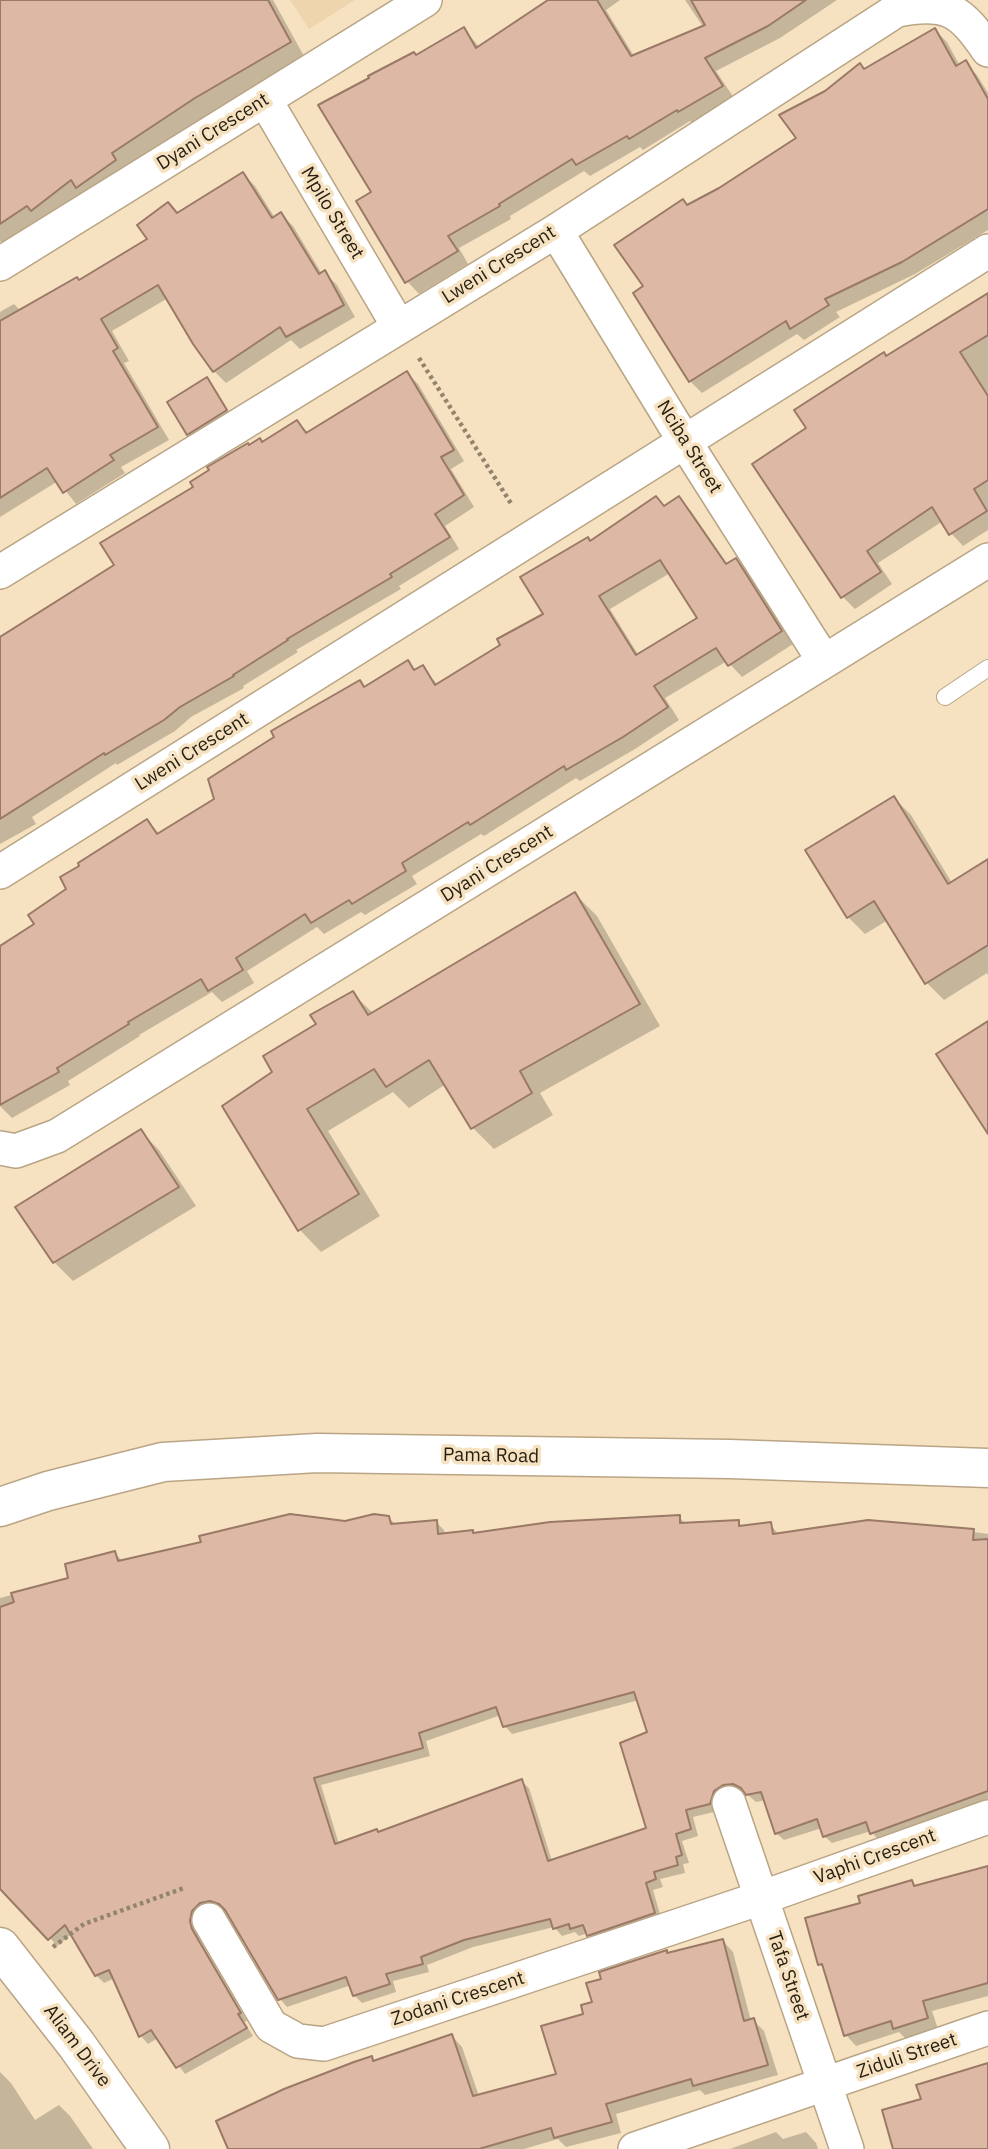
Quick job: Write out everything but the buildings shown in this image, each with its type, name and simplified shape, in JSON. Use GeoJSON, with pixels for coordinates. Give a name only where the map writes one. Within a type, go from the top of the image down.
{"type":"FeatureCollection","features":[{"type":"Feature","properties":{"kind":"street","name":"Dyani Crescent"},"geometry":{"type":"LineString","coordinates":[[0,264],[425,0]]}},
{"type":"Feature","properties":{"kind":"street","name":"Lweni Crescent"},"geometry":{"type":"LineString","coordinates":[[0,572],[556,231],[897,10],[918,3],[948,7],[967,20],[988,50]]}},
{"type":"Feature","properties":{"kind":"street","name":"Mpilo Street"},"geometry":{"type":"LineString","coordinates":[[265,100],[399,327]]}},
{"type":"Feature","properties":{"kind":"street","name":"Nciba Street"},"geometry":{"type":"LineString","coordinates":[[556,231],[685,442],[824,661]]}},
{"type":"Feature","properties":{"kind":"street","name":"Lweni Crescent"},"geometry":{"type":"LineString","coordinates":[[0,872],[988,251]]}},
{"type":"Feature","properties":{"kind":"street","name":"Dyani Crescent"},"geometry":{"type":"LineString","coordinates":[[0,1148],[16,1151],[57,1136],[988,560]]}},
{"type":"Feature","properties":{"kind":"street","name":"Pama Road"},"geometry":{"type":"LineString","coordinates":[[0,1507],[48,1491],[163,1462],[317,1453],[730,1459],[988,1468]]}},
{"type":"Feature","properties":{"kind":"street","name":"Tafa Street"},"geometry":{"type":"LineString","coordinates":[[729,1804],[847,2149]]}},
{"type":"Feature","properties":{"kind":"street","name":"Vaphi Crescent"},"geometry":{"type":"LineString","coordinates":[[761,1898],[988,1817]]}},
{"type":"Feature","properties":{"kind":"street","name":"Zodani Crescent"},"geometry":{"type":"LineString","coordinates":[[209,1920],[271,2026],[298,2041],[324,2044],[761,1898]]}},
{"type":"Feature","properties":{"kind":"street","name":"Aliam Drive"},"geometry":{"type":"LineString","coordinates":[[0,1947],[76,2044],[150,2149]]}},
{"type":"Feature","properties":{"kind":"street","name":"Ziduli Street"},"geometry":{"type":"LineString","coordinates":[[635,2149],[988,2028]]}},
{"type":"Feature","properties":{"kind":"lane"},"geometry":{"type":"LineString","coordinates":[[945,697],[988,668]]}},
{"type":"Feature","properties":{"kind":"path"},"geometry":{"type":"LineString","coordinates":[[399,327],[533,538]]}},
{"type":"Feature","properties":{"kind":"path"},"geometry":{"type":"LineString","coordinates":[[46,1951],[85,1924],[192,1885],[209,1920]]}},
{"type":"Feature","properties":{"kind":"shaded area"},"geometry":{"type":"Polygon","coordinates":[[[290,0],[355,0],[309,29],[290,0]]]}}]}
